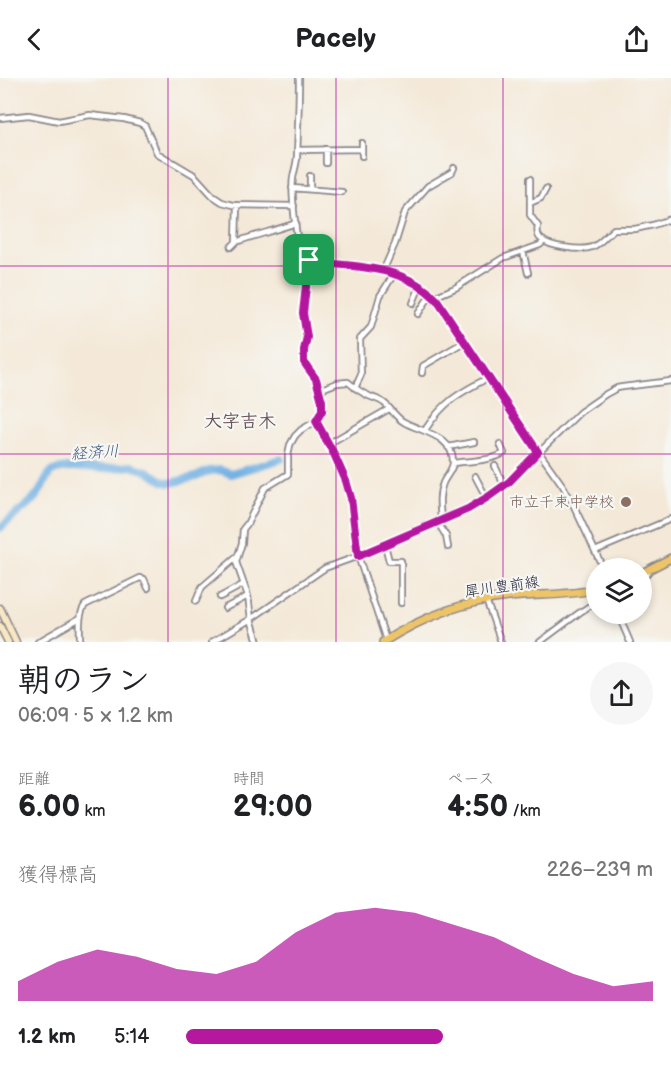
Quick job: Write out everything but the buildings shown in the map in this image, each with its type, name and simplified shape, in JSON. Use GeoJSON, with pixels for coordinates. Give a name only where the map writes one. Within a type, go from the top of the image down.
{"type":"FeatureCollection","features":[{"type":"Feature","properties":{"kind":"main road"},"geometry":{"type":"LineString","coordinates":[[652,568],[671,558]]}},
{"type":"Feature","properties":{"kind":"main road","name":"犀川豊前線"},"geometry":{"type":"LineString","coordinates":[[384,641],[435,615],[474,602],[516,596],[586,591]]}},
{"type":"Feature","properties":{"kind":"main road"},"geometry":{"type":"LineString","coordinates":[[0,608],[16,642]]}},
{"type":"Feature","properties":{"kind":"main road"},"geometry":{"type":"LineString","coordinates":[[0,626],[8,642]]}},
{"type":"Feature","properties":{"kind":"street"},"geometry":{"type":"LineString","coordinates":[[299,78],[296,167],[292,188],[301,254],[306,259],[316,262],[375,268],[394,274],[413,281],[432,296],[568,494],[598,558]]}},
{"type":"Feature","properties":{"kind":"street"},"geometry":{"type":"LineString","coordinates":[[0,118],[28,115],[59,121],[90,116],[140,123],[145,126],[157,153],[194,175],[213,196],[222,202],[237,205],[294,206]]}},
{"type":"Feature","properties":{"kind":"street"},"geometry":{"type":"LineString","coordinates":[[362,143],[362,156]]}},
{"type":"Feature","properties":{"kind":"street"},"geometry":{"type":"LineString","coordinates":[[326,149],[326,163]]}},
{"type":"Feature","properties":{"kind":"street"},"geometry":{"type":"LineString","coordinates":[[297,150],[362,149]]}},
{"type":"Feature","properties":{"kind":"street"},"geometry":{"type":"LineString","coordinates":[[383,271],[395,244],[405,212],[428,186],[452,172],[454,168]]}},
{"type":"Feature","properties":{"kind":"street"},"geometry":{"type":"LineString","coordinates":[[310,176],[310,189]]}},
{"type":"Feature","properties":{"kind":"street"},"geometry":{"type":"LineString","coordinates":[[530,179],[530,216],[538,226],[537,232],[544,242],[583,249],[593,247],[614,229],[635,229],[671,219]]}},
{"type":"Feature","properties":{"kind":"street"},"geometry":{"type":"LineString","coordinates":[[292,188],[342,192]]}},
{"type":"Feature","properties":{"kind":"street"},"geometry":{"type":"LineString","coordinates":[[530,203],[542,198],[546,189]]}},
{"type":"Feature","properties":{"kind":"street"},"geometry":{"type":"LineString","coordinates":[[236,242],[237,205]]}},
{"type":"Feature","properties":{"kind":"street"},"geometry":{"type":"LineString","coordinates":[[231,247],[236,242],[260,233],[268,233],[296,223]]}},
{"type":"Feature","properties":{"kind":"street"},"geometry":{"type":"LineString","coordinates":[[418,315],[432,296],[455,288],[502,258],[544,242]]}},
{"type":"Feature","properties":{"kind":"street"},"geometry":{"type":"LineString","coordinates":[[523,251],[528,273]]}},
{"type":"Feature","properties":{"kind":"street"},"geometry":{"type":"LineString","coordinates":[[258,642],[250,619],[248,596],[236,562],[242,543],[243,529],[265,489],[288,474],[290,445],[295,436],[316,421],[322,411],[322,401],[316,379],[304,362],[307,337],[303,313],[309,260]]}},
{"type":"Feature","properties":{"kind":"street"},"geometry":{"type":"LineString","coordinates":[[356,388],[361,375],[360,339],[371,327],[380,296],[394,274]]}},
{"type":"Feature","properties":{"kind":"street"},"geometry":{"type":"LineString","coordinates":[[413,303],[420,286]]}},
{"type":"Feature","properties":{"kind":"street"},"geometry":{"type":"LineString","coordinates":[[422,372],[423,366],[464,342]]}},
{"type":"Feature","properties":{"kind":"street"},"geometry":{"type":"LineString","coordinates":[[425,430],[446,403],[462,391],[488,378]]}},
{"type":"Feature","properties":{"kind":"street"},"geometry":{"type":"LineString","coordinates":[[212,642],[325,568],[468,509],[488,497],[504,485],[580,412],[612,390],[671,381]]}},
{"type":"Feature","properties":{"kind":"street"},"geometry":{"type":"LineString","coordinates":[[319,390],[348,382],[365,395],[384,403],[395,416],[405,423],[425,430],[441,439],[448,447],[453,463],[441,486],[439,499],[439,520],[448,548]]}},
{"type":"Feature","properties":{"kind":"street"},"geometry":{"type":"LineString","coordinates":[[328,444],[389,409]]}},
{"type":"Feature","properties":{"kind":"street"},"geometry":{"type":"LineString","coordinates":[[316,421],[346,481],[351,498],[358,556],[384,641]]}},
{"type":"Feature","properties":{"kind":"street"},"geometry":{"type":"LineString","coordinates":[[448,447],[474,442]]}},
{"type":"Feature","properties":{"kind":"street"},"geometry":{"type":"LineString","coordinates":[[453,463],[502,455],[504,453],[500,444]]}},
{"type":"Feature","properties":{"kind":"street"},"geometry":{"type":"LineString","coordinates":[[495,466],[504,485]]}},
{"type":"Feature","properties":{"kind":"street"},"geometry":{"type":"LineString","coordinates":[[475,476],[484,495],[488,497]]}},
{"type":"Feature","properties":{"kind":"street"},"geometry":{"type":"LineString","coordinates":[[595,551],[671,519]]}},
{"type":"Feature","properties":{"kind":"street"},"geometry":{"type":"LineString","coordinates":[[385,545],[389,561],[401,561],[401,603]]}},
{"type":"Feature","properties":{"kind":"street"},"geometry":{"type":"LineString","coordinates":[[196,601],[202,587],[237,557]]}},
{"type":"Feature","properties":{"kind":"street"},"geometry":{"type":"LineString","coordinates":[[80,642],[80,618],[87,604],[142,578],[148,588]]}},
{"type":"Feature","properties":{"kind":"street"},"geometry":{"type":"LineString","coordinates":[[219,597],[244,584]]}},
{"type":"Feature","properties":{"kind":"street"},"geometry":{"type":"LineString","coordinates":[[225,609],[248,596]]}},
{"type":"Feature","properties":{"kind":"street"},"geometry":{"type":"LineString","coordinates":[[486,600],[501,642]]}},
{"type":"Feature","properties":{"kind":"street"},"geometry":{"type":"LineString","coordinates":[[540,642],[586,608]]}},
{"type":"Feature","properties":{"kind":"street"},"geometry":{"type":"LineString","coordinates":[[38,642],[80,618]]}},
{"type":"Feature","properties":{"kind":"street"},"geometry":{"type":"LineString","coordinates":[[622,624],[630,642]]}},
{"type":"Feature","properties":{"kind":"waterway","name":"経済川"},"geometry":{"type":"LineString","coordinates":[[0,528],[33,500],[50,473],[56,470],[131,466],[171,483],[196,477],[209,471],[220,470],[231,474],[281,459]]}},
{"type":"Feature","properties":{"kind":"place","name":"市立千束中学校"},"geometry":{"type":"Point","coordinates":[626,502]}},
{"type":"Feature","properties":{"kind":"district","name":"大字吉木"},"geometry":{"type":"Point","coordinates":[240,421]}},
{"type":"Feature","properties":{"kind":"route"},"geometry":{"type":"LineString","coordinates":[[309,260],[375,268],[413,281],[428,291],[437,300],[538,452],[509,482],[468,509],[358,556],[351,498],[334,454],[316,421],[322,411],[322,401],[316,379],[304,362],[307,337],[303,313],[309,260]]}}]}
